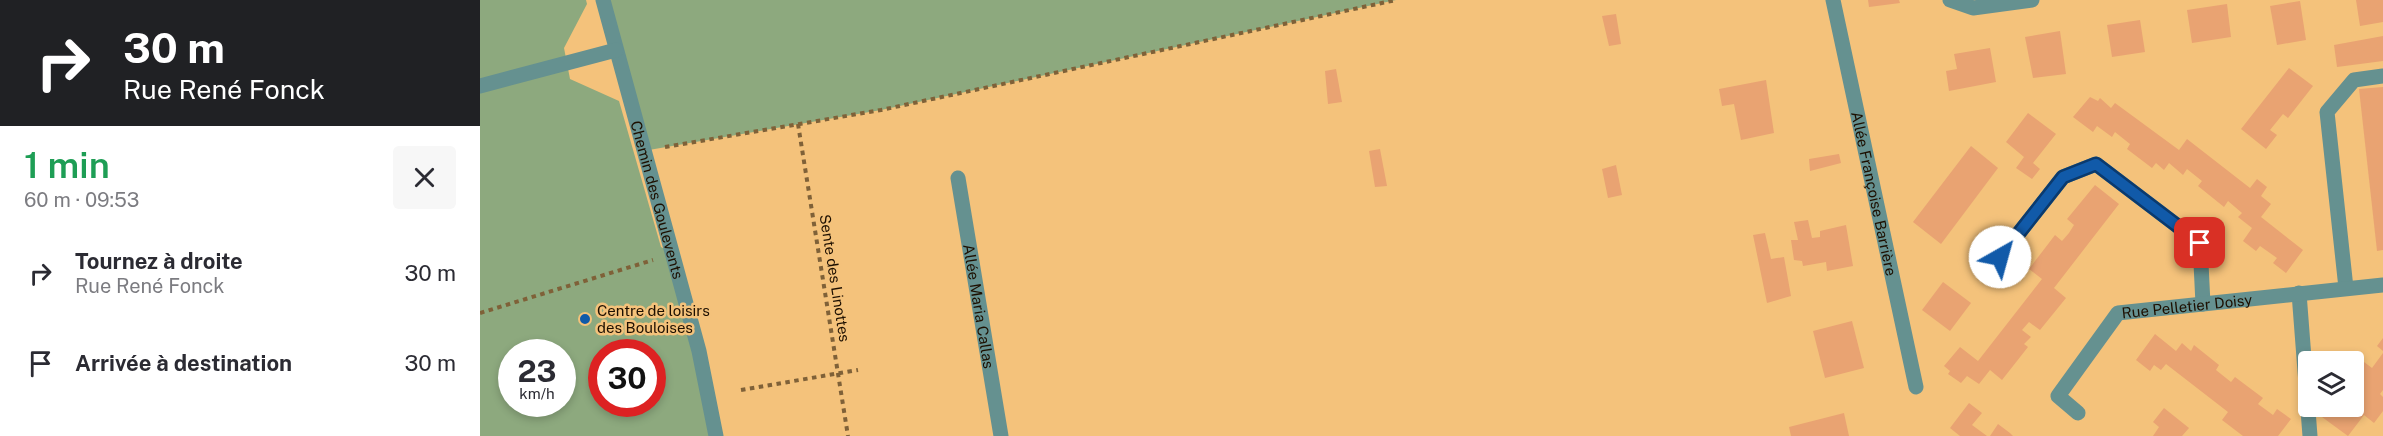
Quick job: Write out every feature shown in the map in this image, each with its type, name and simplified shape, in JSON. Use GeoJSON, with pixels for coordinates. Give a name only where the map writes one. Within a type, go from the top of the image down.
{"type":"FeatureCollection","features":[{"type":"Feature","properties":{"kind":"street","name":"Chemin des Goulevents"},"geometry":{"type":"LineString","coordinates":[[603,0],[643,151],[674,254],[699,351],[716,436]]}},
{"type":"Feature","properties":{"kind":"street","name":"Allée Françoise Barrière"},"geometry":{"type":"LineString","coordinates":[[1833,0],[1916,387]]}},
{"type":"Feature","properties":{"kind":"street"},"geometry":{"type":"LineString","coordinates":[[1950,0],[1973,8],[2032,0]]}},
{"type":"Feature","properties":{"kind":"street"},"geometry":{"type":"LineString","coordinates":[[480,86],[616,50]]}},
{"type":"Feature","properties":{"kind":"street"},"geometry":{"type":"LineString","coordinates":[[2346,288],[2327,112],[2354,80],[2383,76]]}},
{"type":"Feature","properties":{"kind":"street"},"geometry":{"type":"LineString","coordinates":[[2000,257],[2063,177],[2096,164],[2200,243],[2203,304]]}},
{"type":"Feature","properties":{"kind":"street","name":"Allée Maria Callas"},"geometry":{"type":"LineString","coordinates":[[958,178],[1001,436]]}},
{"type":"Feature","properties":{"kind":"street","name":"Rue Pelletier Doisy"},"geometry":{"type":"LineString","coordinates":[[2078,412],[2058,396],[2118,313],[2383,285]]}},
{"type":"Feature","properties":{"kind":"street"},"geometry":{"type":"LineString","coordinates":[[2299,294],[2310,436]]}},
{"type":"Feature","properties":{"kind":"path"},"geometry":{"type":"LineString","coordinates":[[643,151],[881,110],[1396,0]]}},
{"type":"Feature","properties":{"kind":"path","name":"Sente des Linottes"},"geometry":{"type":"LineString","coordinates":[[798,124],[848,436]]}},
{"type":"Feature","properties":{"kind":"path"},"geometry":{"type":"LineString","coordinates":[[480,314],[674,254]]}},
{"type":"Feature","properties":{"kind":"path"},"geometry":{"type":"LineString","coordinates":[[741,390],[858,370]]}},
{"type":"Feature","properties":{"kind":"green space"},"geometry":{"type":"Polygon","coordinates":[[[480,0],[586,0],[587,4],[564,48],[570,79],[619,101],[661,247],[673,254],[716,436],[480,436],[480,0]]]}},
{"type":"Feature","properties":{"kind":"green space"},"geometry":{"type":"Polygon","coordinates":[[[603,0],[1396,0],[881,110],[643,151],[603,0]]]}},
{"type":"Feature","properties":{"kind":"building"},"geometry":{"type":"Polygon","coordinates":[[[1868,0],[1899,0],[1900,3],[1869,7],[1868,0]]]}},
{"type":"Feature","properties":{"kind":"building"},"geometry":{"type":"Polygon","coordinates":[[[2356,0],[2383,0],[2383,22],[2360,26],[2356,0]]]}},
{"type":"Feature","properties":{"kind":"building"},"geometry":{"type":"Polygon","coordinates":[[[2300,1],[2306,40],[2277,45],[2270,6],[2300,1]]]}},
{"type":"Feature","properties":{"kind":"building"},"geometry":{"type":"Polygon","coordinates":[[[2227,4],[2231,37],[2192,43],[2187,10],[2227,4]]]}},
{"type":"Feature","properties":{"kind":"building"},"geometry":{"type":"Polygon","coordinates":[[[1616,14],[1621,44],[1609,46],[1602,16],[1616,14]]]}},
{"type":"Feature","properties":{"kind":"building"},"geometry":{"type":"Polygon","coordinates":[[[2140,20],[2145,52],[2112,57],[2107,25],[2140,20]]]}},
{"type":"Feature","properties":{"kind":"building"},"geometry":{"type":"Polygon","coordinates":[[[2060,31],[2066,74],[2033,78],[2025,37],[2060,31]]]}},
{"type":"Feature","properties":{"kind":"building"},"geometry":{"type":"Polygon","coordinates":[[[2383,36],[2383,61],[2337,67],[2334,45],[2383,36]]]}},
{"type":"Feature","properties":{"kind":"building"},"geometry":{"type":"Polygon","coordinates":[[[1990,48],[1996,82],[1949,91],[1946,71],[1957,69],[1954,54],[1990,48]]]}},
{"type":"Feature","properties":{"kind":"building"},"geometry":{"type":"Polygon","coordinates":[[[2289,68],[2313,86],[2288,118],[2283,114],[2270,130],[2277,135],[2266,149],[2241,129],[2289,68]]]}},
{"type":"Feature","properties":{"kind":"building"},"geometry":{"type":"Polygon","coordinates":[[[1336,69],[1342,102],[1328,104],[1325,71],[1336,69]]]}},
{"type":"Feature","properties":{"kind":"building"},"geometry":{"type":"Polygon","coordinates":[[[1766,80],[1774,133],[1741,140],[1734,104],[1722,106],[1719,89],[1766,80]]]}},
{"type":"Feature","properties":{"kind":"building"},"geometry":{"type":"Polygon","coordinates":[[[2383,87],[2383,250],[2377,251],[2359,89],[2383,87]]]}},
{"type":"Feature","properties":{"kind":"building"},"geometry":{"type":"Polygon","coordinates":[[[2090,97],[2098,101],[2100,98],[2111,108],[2115,103],[2179,150],[2187,139],[2250,188],[2257,179],[2267,187],[2261,196],[2271,204],[2261,217],[2303,250],[2286,273],[2273,263],[2277,258],[2260,246],[2256,251],[2243,241],[2252,228],[2238,217],[2242,213],[2228,201],[2224,207],[2198,186],[2202,181],[2187,169],[2183,175],[2169,163],[2164,170],[2156,163],[2152,168],[2127,149],[2130,144],[2115,132],[2112,137],[2097,126],[2093,132],[2073,117],[2090,97]]]}},
{"type":"Feature","properties":{"kind":"building"},"geometry":{"type":"Polygon","coordinates":[[[2028,113],[2056,134],[2033,163],[2040,169],[2032,179],[2016,168],[2024,157],[2006,142],[2028,113]]]}},
{"type":"Feature","properties":{"kind":"building"},"geometry":{"type":"Polygon","coordinates":[[[1971,146],[1998,168],[1941,244],[1913,222],[1971,146]]]}},
{"type":"Feature","properties":{"kind":"building"},"geometry":{"type":"Polygon","coordinates":[[[1380,149],[1387,186],[1375,187],[1369,151],[1380,149]]]}},
{"type":"Feature","properties":{"kind":"building"},"geometry":{"type":"Polygon","coordinates":[[[1839,154],[1841,163],[1810,171],[1809,159],[1839,154]]]}},
{"type":"Feature","properties":{"kind":"building"},"geometry":{"type":"Polygon","coordinates":[[[1616,165],[1622,195],[1608,198],[1602,169],[1616,165]]]}},
{"type":"Feature","properties":{"kind":"building"},"geometry":{"type":"Polygon","coordinates":[[[2095,185],[2119,204],[2054,288],[2066,298],[2040,330],[2029,322],[2022,330],[2031,337],[2024,344],[2028,347],[2002,380],[1990,370],[1979,384],[1967,376],[1961,383],[1948,374],[1950,371],[1944,366],[1960,347],[1978,361],[2042,279],[2029,269],[2055,235],[2062,241],[2069,233],[2074,225],[2067,219],[2095,185]]]}},
{"type":"Feature","properties":{"kind":"building"},"geometry":{"type":"Polygon","coordinates":[[[1808,220],[1812,238],[1820,237],[1820,231],[1846,225],[1853,266],[1827,271],[1826,262],[1803,266],[1802,261],[1794,260],[1791,240],[1798,240],[1794,222],[1808,220]]]}},
{"type":"Feature","properties":{"kind":"building"},"geometry":{"type":"Polygon","coordinates":[[[1765,233],[1771,259],[1784,257],[1791,296],[1767,303],[1753,235],[1765,233]]]}},
{"type":"Feature","properties":{"kind":"building"},"geometry":{"type":"Polygon","coordinates":[[[1943,282],[1971,303],[1950,331],[1922,310],[1943,282]]]}},
{"type":"Feature","properties":{"kind":"building"},"geometry":{"type":"Polygon","coordinates":[[[1852,321],[1864,368],[1825,378],[1813,331],[1852,321]]]}},
{"type":"Feature","properties":{"kind":"building"},"geometry":{"type":"Polygon","coordinates":[[[2155,334],[2176,351],[2182,343],[2191,351],[2194,345],[2219,365],[2216,370],[2231,382],[2235,377],[2263,398],[2258,404],[2273,415],[2277,409],[2291,419],[2278,436],[2243,436],[2222,420],[2228,412],[2166,364],[2161,370],[2154,365],[2150,371],[2136,360],[2155,334]]]}},
{"type":"Feature","properties":{"kind":"building"},"geometry":{"type":"Polygon","coordinates":[[[2383,338],[2383,351],[2377,346],[2383,338]]]}},
{"type":"Feature","properties":{"kind":"building"},"geometry":{"type":"Polygon","coordinates":[[[2383,353],[2383,390],[2380,394],[2383,397],[2383,411],[2374,423],[2364,415],[2364,362],[2372,368],[2383,353]]]}},
{"type":"Feature","properties":{"kind":"building"},"geometry":{"type":"Polygon","coordinates":[[[1969,403],[1982,413],[1972,425],[1987,436],[1960,436],[1950,428],[1969,403]]]}},
{"type":"Feature","properties":{"kind":"building"},"geometry":{"type":"Polygon","coordinates":[[[2164,408],[2189,428],[2182,436],[2153,436],[2159,427],[2153,422],[2164,408]]]}},
{"type":"Feature","properties":{"kind":"building"},"geometry":{"type":"Polygon","coordinates":[[[1844,413],[1849,436],[1791,436],[1789,427],[1844,413]]]}},
{"type":"Feature","properties":{"kind":"building"},"geometry":{"type":"Polygon","coordinates":[[[2322,417],[2362,417],[2348,436],[2322,417]]]}},
{"type":"Feature","properties":{"kind":"building"},"geometry":{"type":"Polygon","coordinates":[[[1998,424],[2010,433],[2013,436],[1990,436],[1998,424]]]}},
{"type":"Feature","properties":{"kind":"place","name":"Centre de loisirs des Bouloises"},"geometry":{"type":"Point","coordinates":[585,319]}},
{"type":"Feature","properties":{"kind":"route"},"geometry":{"type":"LineString","coordinates":[[2000,257],[2063,177],[2096,164],[2200,243]]}}]}
